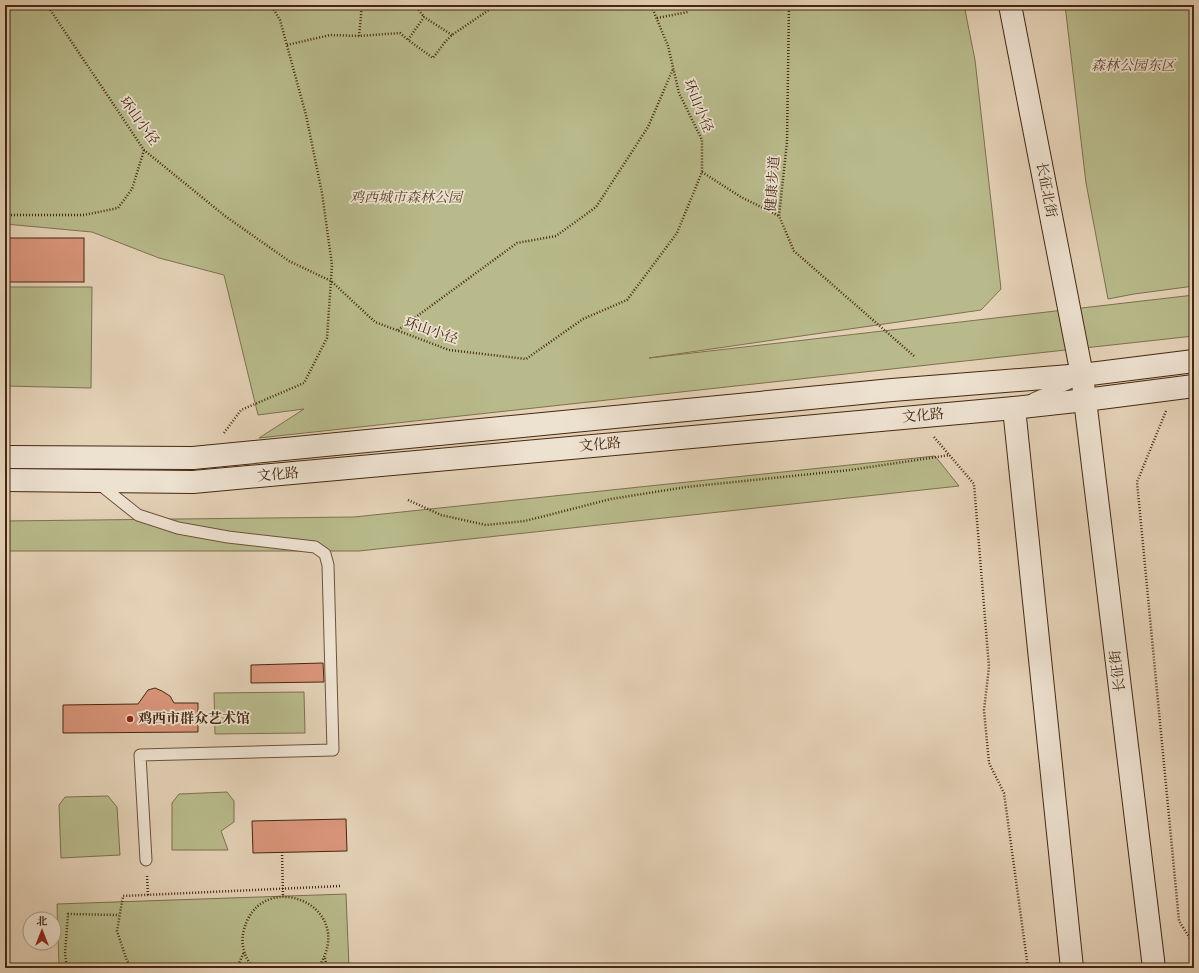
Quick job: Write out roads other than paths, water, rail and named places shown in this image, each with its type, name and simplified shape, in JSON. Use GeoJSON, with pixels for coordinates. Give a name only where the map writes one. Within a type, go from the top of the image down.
{"type":"FeatureCollection","features":[{"type":"Feature","properties":{"kind":"main road","name":"长征北街"},"geometry":{"type":"LineString","coordinates":[[1010,5],[1086,374]]}},
{"type":"Feature","properties":{"kind":"main road","name":"文化路"},"geometry":{"type":"LineString","coordinates":[[5,458],[192,458],[892,390],[1086,374],[1194,361]]}},
{"type":"Feature","properties":{"kind":"main road","name":"长征街"},"geometry":{"type":"LineString","coordinates":[[1086,374],[1085,400],[1154,968]]}},
{"type":"Feature","properties":{"kind":"main road","name":"文化路"},"geometry":{"type":"LineString","coordinates":[[5,480],[193,482],[1014,408],[1185,387]]}},
{"type":"Feature","properties":{"kind":"main road"},"geometry":{"type":"LineString","coordinates":[[1014,408],[1072,968]]}},
{"type":"Feature","properties":{"kind":"lane"},"geometry":{"type":"LineString","coordinates":[[1014,408],[1086,374]]}},
{"type":"Feature","properties":{"kind":"lane"},"geometry":{"type":"LineString","coordinates":[[96,481],[138,515],[178,528],[228,537],[315,547],[325,554],[328,565],[333,750],[140,755],[146,860]]}},
{"type":"Feature","properties":{"kind":"place","name":"鸡西市群众艺术馆"},"geometry":{"type":"Point","coordinates":[130,719]}},
{"type":"Feature","properties":{"kind":"park label","name":"森林公园东区"},"geometry":{"type":"Point","coordinates":[1133,66]}},
{"type":"Feature","properties":{"kind":"park label","name":"鸡西城市森林公园"},"geometry":{"type":"Point","coordinates":[406,198]}}]}
